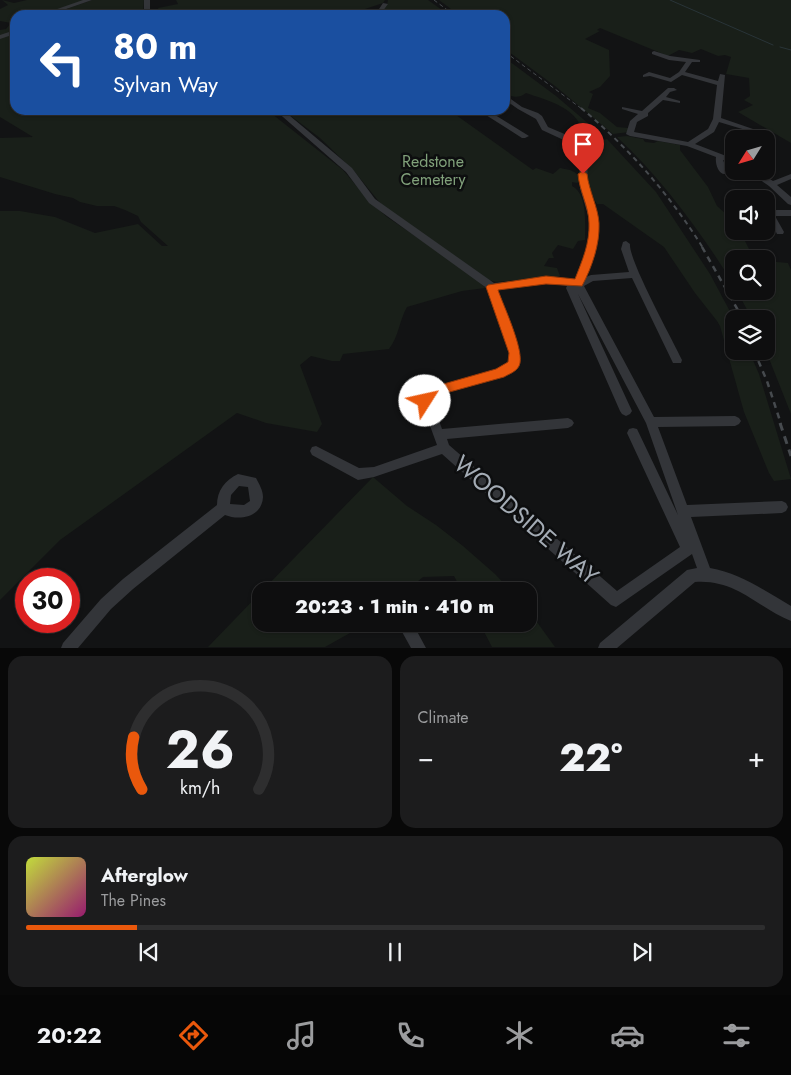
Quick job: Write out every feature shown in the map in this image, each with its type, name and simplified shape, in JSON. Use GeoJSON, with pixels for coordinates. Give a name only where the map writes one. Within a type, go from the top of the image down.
{"type":"FeatureCollection","features":[{"type":"Feature","properties":{"kind":"street"},"geometry":{"type":"LineString","coordinates":[[58,10],[89,0]]}},
{"type":"Feature","properties":{"kind":"street"},"geometry":{"type":"LineString","coordinates":[[379,10],[385,4]]}},
{"type":"Feature","properties":{"kind":"street"},"geometry":{"type":"LineString","coordinates":[[645,73],[671,80],[694,60],[665,57],[654,53]]}},
{"type":"Feature","properties":{"kind":"street"},"geometry":{"type":"LineString","coordinates":[[681,73],[720,84]]}},
{"type":"Feature","properties":{"kind":"street"},"geometry":{"type":"LineString","coordinates":[[689,144],[711,130],[717,119],[722,75]]}},
{"type":"Feature","properties":{"kind":"street"},"geometry":{"type":"LineString","coordinates":[[674,90],[668,90],[662,98],[634,121],[630,134],[689,144],[725,157]]}},
{"type":"Feature","properties":{"kind":"street"},"geometry":{"type":"LineString","coordinates":[[662,98],[678,102]]}},
{"type":"Feature","properties":{"kind":"street"},"geometry":{"type":"LineString","coordinates":[[510,100],[539,118],[545,128],[571,140],[579,146],[584,157],[584,188],[594,222],[591,252],[578,284],[651,422],[685,512],[692,548],[705,573]]}},
{"type":"Feature","properties":{"kind":"street"},"geometry":{"type":"LineString","coordinates":[[624,108],[644,114]]}},
{"type":"Feature","properties":{"kind":"street"},"geometry":{"type":"LineString","coordinates":[[285,115],[349,170],[372,201],[492,287],[514,353],[514,364],[499,374],[435,391],[428,395],[425,401],[441,434],[444,448]]}},
{"type":"Feature","properties":{"kind":"street"},"geometry":{"type":"LineString","coordinates":[[490,115],[525,136]]}},
{"type":"Feature","properties":{"kind":"street"},"geometry":{"type":"LineString","coordinates":[[717,119],[750,129]]}},
{"type":"Feature","properties":{"kind":"street"},"geometry":{"type":"LineString","coordinates":[[724,172],[719,161],[725,159]]}},
{"type":"Feature","properties":{"kind":"street"},"geometry":{"type":"LineString","coordinates":[[772,184],[791,176]]}},
{"type":"Feature","properties":{"kind":"street"},"geometry":{"type":"LineString","coordinates":[[766,180],[791,202]]}},
{"type":"Feature","properties":{"kind":"street"},"geometry":{"type":"LineString","coordinates":[[780,232],[769,213],[791,213]]}},
{"type":"Feature","properties":{"kind":"street"},"geometry":{"type":"LineString","coordinates":[[626,244],[625,249],[635,275],[677,360]]}},
{"type":"Feature","properties":{"kind":"street"},"geometry":{"type":"LineString","coordinates":[[626,411],[571,288],[591,278],[635,275]]}},
{"type":"Feature","properties":{"kind":"street"},"geometry":{"type":"LineString","coordinates":[[492,287],[546,280],[578,284]]}},
{"type":"Feature","properties":{"kind":"street"},"geometry":{"type":"LineString","coordinates":[[651,422],[735,421]]}},
{"type":"Feature","properties":{"kind":"street"},"geometry":{"type":"LineString","coordinates":[[441,434],[568,423]]}},
{"type":"Feature","properties":{"kind":"street"},"geometry":{"type":"LineString","coordinates":[[633,433],[684,542],[692,548]]}},
{"type":"Feature","properties":{"kind":"street","name":"WOODSIDE WAY"},"geometry":{"type":"LineString","coordinates":[[316,451],[358,474],[374,472],[444,448],[616,600],[692,548]]}},
{"type":"Feature","properties":{"kind":"street"},"geometry":{"type":"LineString","coordinates":[[685,512],[782,507]]}},
{"type":"Feature","properties":{"kind":"street"},"geometry":{"type":"LineString","coordinates":[[68,648],[106,604],[128,584],[224,508]]}},
{"type":"Feature","properties":{"kind":"street"},"geometry":{"type":"LineString","coordinates":[[605,648],[692,575],[705,573],[719,575],[739,584],[791,614]]}},
{"type":"Feature","properties":{"kind":"street"},"geometry":{"type":"LineString","coordinates":[[410,632],[419,648]]}},
{"type":"Feature","properties":{"kind":"green space"},"geometry":{"type":"Polygon","coordinates":[[[2,0],[14,3],[27,0],[87,0],[56,10],[10,10],[10,23],[0,21],[0,9],[8,5],[2,0]]]}},
{"type":"Feature","properties":{"kind":"green space"},"geometry":{"type":"Polygon","coordinates":[[[92,0],[144,0],[143,10],[63,10],[92,0]]]}},
{"type":"Feature","properties":{"kind":"green space"},"geometry":{"type":"Polygon","coordinates":[[[176,0],[385,0],[383,3],[362,10],[159,10],[158,8],[178,4],[176,0]]]}},
{"type":"Feature","properties":{"kind":"green space"},"geometry":{"type":"Polygon","coordinates":[[[388,0],[428,0],[442,10],[383,10],[387,5],[388,0]]]}},
{"type":"Feature","properties":{"kind":"green space"},"geometry":{"type":"Polygon","coordinates":[[[439,0],[791,0],[791,143],[775,134],[775,130],[769,130],[738,112],[753,105],[744,100],[750,96],[749,78],[726,74],[731,57],[725,55],[718,56],[701,49],[692,53],[679,50],[668,56],[600,28],[597,30],[600,31],[585,39],[609,50],[610,76],[600,87],[589,92],[593,94],[588,108],[600,113],[617,127],[628,128],[629,132],[613,134],[555,86],[510,53],[510,10],[452,10],[439,0]]]}},
{"type":"Feature","properties":{"kind":"green space"},"geometry":{"type":"Polygon","coordinates":[[[10,24],[10,33],[0,36],[0,30],[6,29],[10,24]]]}},
{"type":"Feature","properties":{"kind":"green space"},"geometry":{"type":"Polygon","coordinates":[[[10,35],[10,115],[273,115],[343,170],[370,202],[387,217],[482,281],[485,288],[462,291],[407,307],[395,339],[389,349],[343,354],[340,361],[311,356],[300,365],[322,424],[317,432],[266,423],[237,413],[60,540],[32,568],[15,568],[15,585],[0,600],[0,211],[20,211],[55,217],[95,233],[138,224],[162,246],[168,246],[141,222],[138,216],[125,210],[114,206],[97,206],[80,202],[73,198],[0,177],[0,138],[33,137],[0,117],[0,38],[10,35]]]}},
{"type":"Feature","properties":{"kind":"green space"},"geometry":{"type":"Polygon","coordinates":[[[510,62],[556,96],[603,136],[573,139],[567,136],[579,133],[582,130],[574,115],[567,110],[559,105],[526,93],[516,97],[511,96],[510,62]]]}},
{"type":"Feature","properties":{"kind":"green space","name":"Redstone Cemetery"},"geometry":{"type":"Polygon","coordinates":[[[290,115],[456,115],[533,170],[536,168],[553,174],[560,168],[573,171],[580,181],[577,183],[572,182],[572,186],[581,196],[583,203],[585,240],[578,241],[573,249],[558,245],[552,253],[554,258],[549,258],[544,266],[557,268],[560,276],[496,282],[489,280],[381,204],[354,171],[320,138],[290,115]]]}},
{"type":"Feature","properties":{"kind":"green space"},"geometry":{"type":"Polygon","coordinates":[[[627,136],[643,139],[645,142],[654,143],[658,141],[680,145],[680,150],[708,187],[717,206],[725,213],[725,240],[744,240],[750,250],[725,250],[725,271],[708,245],[665,188],[617,137],[627,136]]]}},
{"type":"Feature","properties":{"kind":"green space"},"geometry":{"type":"Polygon","coordinates":[[[607,139],[656,192],[710,274],[729,310],[725,310],[725,344],[717,321],[695,293],[664,247],[603,204],[597,204],[591,191],[586,164],[588,149],[592,143],[607,139]]]}},
{"type":"Feature","properties":{"kind":"green space"},"geometry":{"type":"Polygon","coordinates":[[[775,262],[788,263],[791,270],[791,414],[770,360],[775,360],[775,310],[747,310],[742,300],[775,300],[775,262]]]}},
{"type":"Feature","properties":{"kind":"green space"},"geometry":{"type":"Polygon","coordinates":[[[729,360],[753,360],[759,374],[791,479],[774,481],[744,412],[729,360]]]}},
{"type":"Feature","properties":{"kind":"green space"},"geometry":{"type":"Polygon","coordinates":[[[373,477],[407,506],[463,546],[503,582],[457,582],[454,576],[423,577],[417,582],[271,582],[373,477]]]}},
{"type":"Feature","properties":{"kind":"green space"},"geometry":{"type":"Polygon","coordinates":[[[252,601],[252,632],[352,632],[325,647],[208,647],[252,601]]]}},
{"type":"Feature","properties":{"kind":"green space"},"geometry":{"type":"Polygon","coordinates":[[[537,622],[555,647],[492,647],[484,632],[537,632],[537,622]]]}},
{"type":"Feature","properties":{"kind":"waterway"},"geometry":{"type":"LineString","coordinates":[[670,0],[773,45]]}},
{"type":"Feature","properties":{"kind":"waterway"},"geometry":{"type":"LineString","coordinates":[[780,47],[791,50]]}},
{"type":"Feature","properties":{"kind":"railway"},"geometry":{"type":"LineString","coordinates":[[434,0],[447,10]]}},
{"type":"Feature","properties":{"kind":"railway"},"geometry":{"type":"LineString","coordinates":[[510,56],[582,109]]}},
{"type":"Feature","properties":{"kind":"railway"},"geometry":{"type":"LineString","coordinates":[[581,108],[616,139],[648,173],[677,209],[703,248]]}},
{"type":"Feature","properties":{"kind":"railway"},"geometry":{"type":"LineString","coordinates":[[702,247],[738,310]]}},
{"type":"Feature","properties":{"kind":"railway"},"geometry":{"type":"LineString","coordinates":[[758,360],[781,424]]}},
{"type":"Feature","properties":{"kind":"railway"},"geometry":{"type":"LineString","coordinates":[[780,423],[791,456]]}},
{"type":"Feature","properties":{"kind":"route"},"geometry":{"type":"LineString","coordinates":[[425,401],[430,392],[499,374],[505,372],[514,364],[516,357],[492,287],[546,280],[578,284],[591,252],[594,222],[584,188],[583,174]]}}]}
